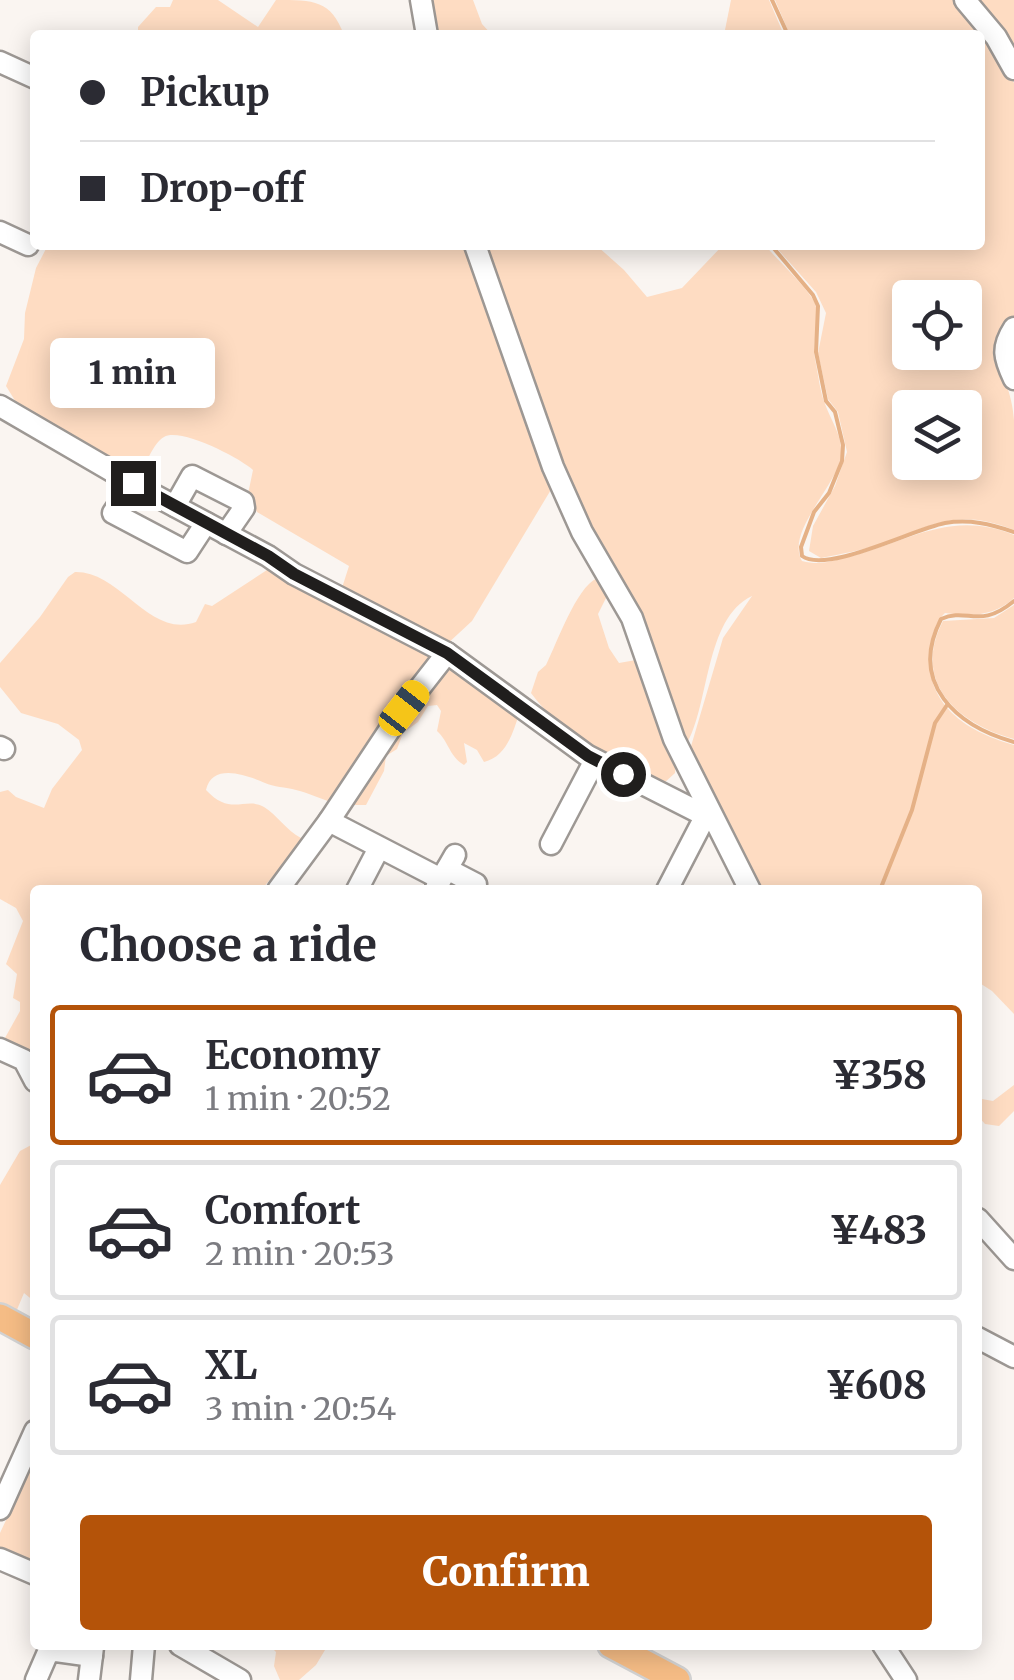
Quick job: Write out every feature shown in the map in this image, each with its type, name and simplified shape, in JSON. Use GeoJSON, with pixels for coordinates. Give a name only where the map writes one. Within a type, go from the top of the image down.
{"type":"FeatureCollection","features":[{"type":"Feature","properties":{"kind":"main road"},"geometry":{"type":"LineString","coordinates":[[0,1317],[30,1333]]}},
{"type":"Feature","properties":{"kind":"main road"},"geometry":{"type":"LineString","coordinates":[[620,1650],[677,1680]]}},
{"type":"Feature","properties":{"kind":"street"},"geometry":{"type":"LineString","coordinates":[[421,0],[427,30]]}},
{"type":"Feature","properties":{"kind":"street"},"geometry":{"type":"LineString","coordinates":[[965,0],[996,37],[1014,70]]}},
{"type":"Feature","properties":{"kind":"street"},"geometry":{"type":"LineString","coordinates":[[0,62],[30,76]]}},
{"type":"Feature","properties":{"kind":"street"},"geometry":{"type":"LineString","coordinates":[[0,232],[28,244]]}},
{"type":"Feature","properties":{"kind":"street"},"geometry":{"type":"LineString","coordinates":[[478,250],[553,467],[582,532],[632,618],[674,739],[707,814],[747,885]]}},
{"type":"Feature","properties":{"kind":"street"},"geometry":{"type":"LineString","coordinates":[[1014,328],[1004,348],[1004,358],[1014,379]]}},
{"type":"Feature","properties":{"kind":"street"},"geometry":{"type":"LineString","coordinates":[[0,406],[294,574],[447,653],[595,760],[707,814]]}},
{"type":"Feature","properties":{"kind":"street"},"geometry":{"type":"LineString","coordinates":[[175,506],[192,476],[243,502],[244,508],[226,534]]}},
{"type":"Feature","properties":{"kind":"street"},"geometry":{"type":"LineString","coordinates":[[133,483],[113,513],[144,531],[187,552],[206,523]]}},
{"type":"Feature","properties":{"kind":"street"},"geometry":{"type":"LineString","coordinates":[[282,885],[404,708],[447,653]]}},
{"type":"Feature","properties":{"kind":"street"},"geometry":{"type":"LineString","coordinates":[[551,844],[595,760]]}},
{"type":"Feature","properties":{"kind":"street"},"geometry":{"type":"LineString","coordinates":[[670,885],[707,814]]}},
{"type":"Feature","properties":{"kind":"street"},"geometry":{"type":"LineString","coordinates":[[329,821],[379,848],[476,884]]}},
{"type":"Feature","properties":{"kind":"street"},"geometry":{"type":"LineString","coordinates":[[360,885],[379,848]]}},
{"type":"Feature","properties":{"kind":"street"},"geometry":{"type":"LineString","coordinates":[[0,1049],[24,1060],[30,1072]]}},
{"type":"Feature","properties":{"kind":"street"},"geometry":{"type":"LineString","coordinates":[[982,1223],[1014,1259]]}},
{"type":"Feature","properties":{"kind":"street"},"geometry":{"type":"LineString","coordinates":[[982,1340],[1014,1358]]}},
{"type":"Feature","properties":{"kind":"street"},"geometry":{"type":"LineString","coordinates":[[0,1509],[30,1442]]}},
{"type":"Feature","properties":{"kind":"street"},"geometry":{"type":"LineString","coordinates":[[0,1559],[30,1572]]}},
{"type":"Feature","properties":{"kind":"street"},"geometry":{"type":"LineString","coordinates":[[36,1680],[50,1650],[92,1651],[88,1680]]}},
{"type":"Feature","properties":{"kind":"street"},"geometry":{"type":"LineString","coordinates":[[142,1680],[144,1650]]}},
{"type":"Feature","properties":{"kind":"street"},"geometry":{"type":"LineString","coordinates":[[188,1650],[240,1680]]}},
{"type":"Feature","properties":{"kind":"street"},"geometry":{"type":"LineString","coordinates":[[886,1650],[906,1680]]}},
{"type":"Feature","properties":{"kind":"street"},"geometry":{"type":"LineString","coordinates":[[202,1658],[202,1680]]}},
{"type":"Feature","properties":{"kind":"shaded area"},"geometry":{"type":"Polygon","coordinates":[[[173,0],[218,0],[258,27],[276,0],[311,2],[327,9],[342,30],[138,30],[156,7],[170,7],[173,0]]]}},
{"type":"Feature","properties":{"kind":"shaded area"},"geometry":{"type":"Polygon","coordinates":[[[429,0],[473,0],[487,30],[434,30],[429,0]]]}},
{"type":"Feature","properties":{"kind":"shaded area"},"geometry":{"type":"Polygon","coordinates":[[[731,0],[769,0],[782,30],[725,30],[731,0]]]}},
{"type":"Feature","properties":{"kind":"shaded area"},"geometry":{"type":"Polygon","coordinates":[[[775,0],[955,0],[980,30],[788,30],[775,0]]]}},
{"type":"Feature","properties":{"kind":"shaded area"},"geometry":{"type":"Polygon","coordinates":[[[975,0],[1014,0],[1014,55],[975,0]]]}},
{"type":"Feature","properties":{"kind":"shaded area"},"geometry":{"type":"Polygon","coordinates":[[[985,36],[1014,83],[1014,316],[1000,358],[1014,420],[1014,530],[961,519],[821,558],[809,551],[813,526],[835,486],[847,452],[838,412],[828,399],[818,353],[826,313],[816,292],[778,250],[985,250],[985,36]]]}},
{"type":"Feature","properties":{"kind":"shaded area"},"geometry":{"type":"Polygon","coordinates":[[[45,250],[472,250],[552,488],[472,621],[445,646],[341,591],[349,566],[257,512],[248,494],[253,470],[210,445],[183,436],[164,437],[153,449],[139,478],[22,412],[6,386],[24,339],[25,313],[36,268],[45,250]]]}},
{"type":"Feature","properties":{"kind":"shaded area"},"geometry":{"type":"Polygon","coordinates":[[[488,250],[602,250],[647,297],[682,288],[718,250],[770,250],[815,305],[815,359],[823,399],[841,449],[837,468],[800,537],[802,561],[831,561],[949,527],[970,525],[1014,535],[1014,598],[981,614],[945,613],[933,634],[930,668],[941,700],[952,713],[980,732],[1014,745],[1014,1014],[982,985],[982,885],[758,885],[689,753],[723,638],[752,596],[736,607],[716,643],[686,745],[643,614],[566,480],[488,250]]]}},
{"type":"Feature","properties":{"kind":"shaded area"},"geometry":{"type":"Polygon","coordinates":[[[270,568],[439,653],[334,803],[240,774],[223,773],[210,781],[206,790],[215,798],[230,804],[264,807],[301,838],[301,844],[265,885],[30,885],[30,1063],[1,1045],[20,1011],[20,1002],[13,998],[17,974],[6,964],[23,921],[16,908],[0,899],[0,792],[8,790],[44,808],[52,789],[82,750],[79,740],[58,724],[21,713],[0,687],[0,663],[75,572],[107,582],[149,613],[179,625],[196,622],[205,604],[212,606],[270,568]]]}},
{"type":"Feature","properties":{"kind":"shaded area"},"geometry":{"type":"Polygon","coordinates":[[[597,578],[607,596],[598,614],[609,648],[619,663],[636,660],[676,760],[675,773],[663,784],[607,757],[575,736],[531,693],[538,672],[546,665],[575,604],[597,578]]]}},
{"type":"Feature","properties":{"kind":"shaded area"},"geometry":{"type":"Polygon","coordinates":[[[1014,605],[1014,739],[975,723],[958,711],[945,697],[933,663],[943,621],[994,618],[1014,605]]]}},
{"type":"Feature","properties":{"kind":"shaded area"},"geometry":{"type":"Polygon","coordinates":[[[446,662],[519,714],[508,743],[498,755],[484,762],[477,750],[464,743],[464,765],[437,731],[441,711],[437,705],[428,706],[418,722],[403,733],[397,749],[386,756],[384,771],[366,805],[354,805],[350,798],[446,662]]]}},
{"type":"Feature","properties":{"kind":"shaded area"},"geometry":{"type":"Polygon","coordinates":[[[1014,1085],[1014,1111],[999,1126],[982,1121],[982,1099],[993,1101],[1014,1085]]]}},
{"type":"Feature","properties":{"kind":"shaded area"},"geometry":{"type":"Polygon","coordinates":[[[30,1146],[30,1298],[24,1293],[16,1312],[0,1303],[0,1185],[20,1151],[30,1146]]]}},
{"type":"Feature","properties":{"kind":"shaded area"},"geometry":{"type":"Polygon","coordinates":[[[28,1473],[30,1565],[0,1550],[0,1533],[28,1473]]]}},
{"type":"Feature","properties":{"kind":"shaded area"},"geometry":{"type":"Polygon","coordinates":[[[325,1650],[316,1665],[299,1680],[280,1680],[274,1666],[276,1652],[325,1650]]]}},
{"type":"Feature","properties":{"kind":"waterway"},"geometry":{"type":"LineString","coordinates":[[772,0],[786,30]]}},
{"type":"Feature","properties":{"kind":"waterway"},"geometry":{"type":"LineString","coordinates":[[775,250],[818,306],[816,352],[826,401],[835,412],[843,445],[842,461],[829,493],[814,512],[801,547],[802,556],[814,560],[850,555],[945,523],[980,523],[1014,532]]}},
{"type":"Feature","properties":{"kind":"waterway"},"geometry":{"type":"LineString","coordinates":[[1014,601],[992,614],[941,619],[932,642],[930,663],[944,699],[957,713],[993,735],[1014,742]]}},
{"type":"Feature","properties":{"kind":"waterway"},"geometry":{"type":"LineString","coordinates":[[882,885],[912,810],[935,723],[947,705]]}},
{"type":"Feature","properties":{"kind":"route"},"geometry":{"type":"LineString","coordinates":[[133,483],[294,574],[447,653],[588,756],[623,774]]}}]}
